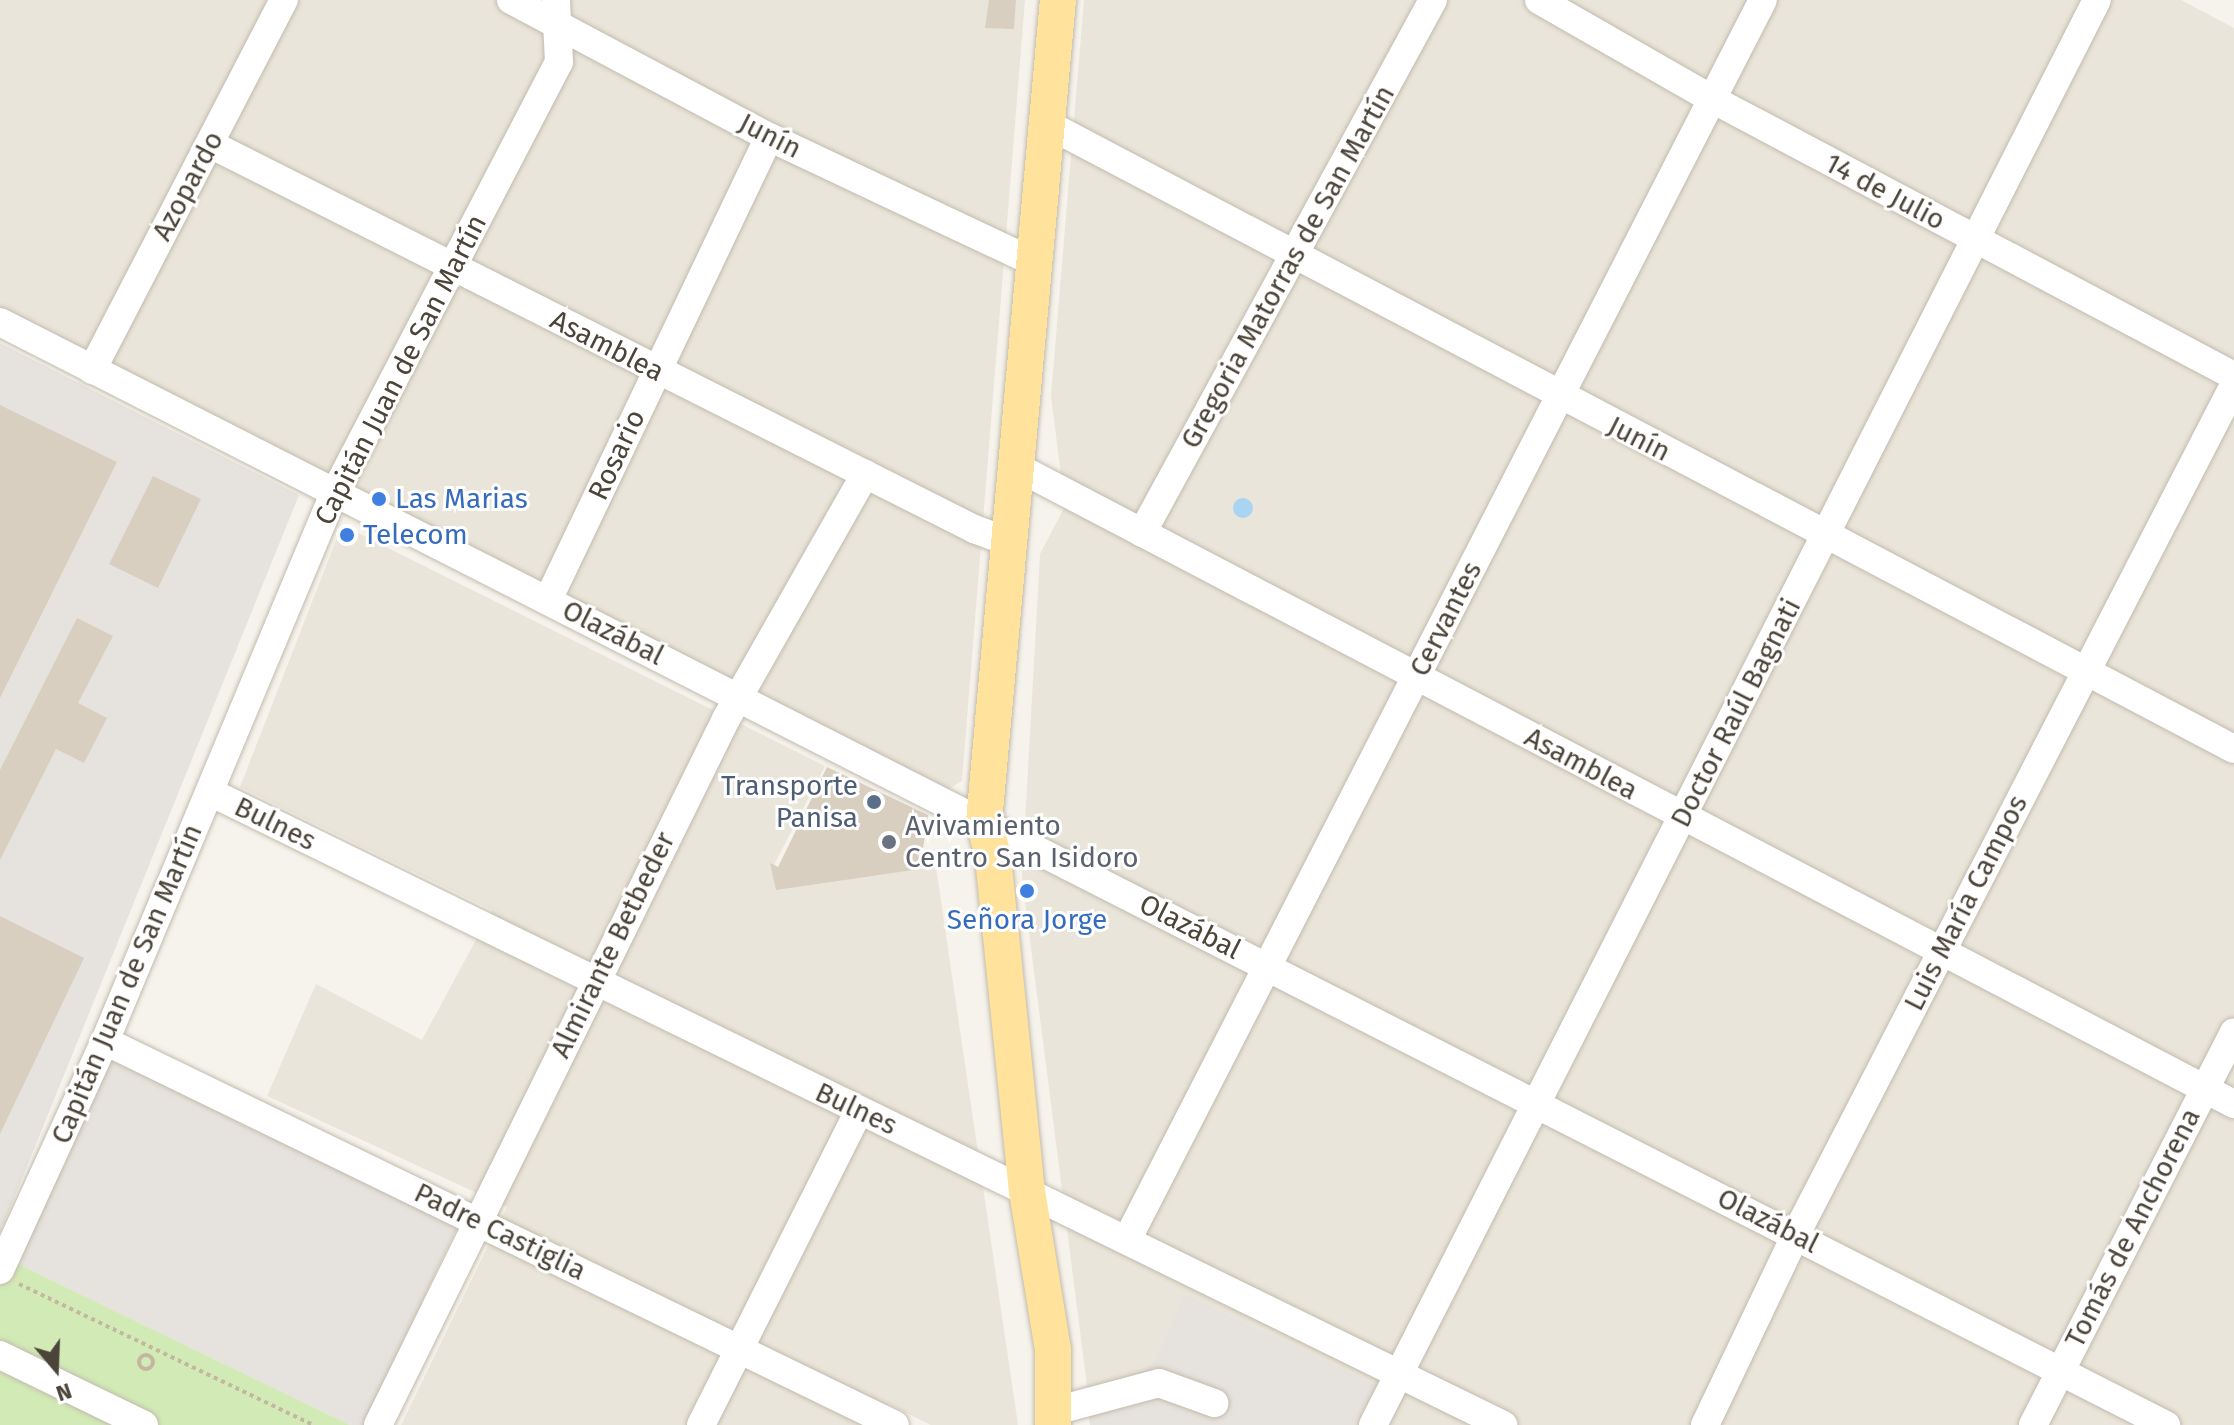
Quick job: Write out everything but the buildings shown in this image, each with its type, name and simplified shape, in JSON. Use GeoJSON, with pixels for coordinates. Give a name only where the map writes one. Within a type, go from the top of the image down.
{"type":"FeatureCollection","features":[{"type":"Feature","properties":{"kind":"main road"},"geometry":{"type":"LineString","coordinates":[[1052,1418],[1053,1350],[1015,1185],[993,857],[984,822],[1058,0]]}},
{"type":"Feature","properties":{"kind":"street","name":"Azopardo"},"geometry":{"type":"LineString","coordinates":[[92,370],[284,0]]}},
{"type":"Feature","properties":{"kind":"street","name":"Junín"},"geometry":{"type":"LineString","coordinates":[[511,0],[557,11],[769,137],[1034,262]]}},
{"type":"Feature","properties":{"kind":"street","name":"Gregoria Matorras de San Martín"},"geometry":{"type":"LineString","coordinates":[[1142,533],[1433,0]]}},
{"type":"Feature","properties":{"kind":"street","name":"14 de Julio"},"geometry":{"type":"LineString","coordinates":[[1539,0],[1712,99],[2234,376]]}},
{"type":"Feature","properties":{"kind":"street","name":"Cervantes"},"geometry":{"type":"LineString","coordinates":[[1128,1238],[1763,0]]}},
{"type":"Feature","properties":{"kind":"street","name":"Doctor Raúl Bagnati"},"geometry":{"type":"LineString","coordinates":[[1373,1425],[2097,0]]}},
{"type":"Feature","properties":{"kind":"street","name":"Capitán Juan de San Martín"},"geometry":{"type":"LineString","coordinates":[[7,1276],[333,496],[559,62],[557,11]]}},
{"type":"Feature","properties":{"kind":"street","name":"Junín"},"geometry":{"type":"LineString","coordinates":[[1047,124],[1559,398],[2234,749]]}},
{"type":"Feature","properties":{"kind":"street","name":"Rosario"},"geometry":{"type":"LineString","coordinates":[[548,600],[769,137]]}},
{"type":"Feature","properties":{"kind":"street","name":"Asamblea"},"geometry":{"type":"LineString","coordinates":[[210,144],[657,371],[1007,541]]}},
{"type":"Feature","properties":{"kind":"street","name":"Olazábal"},"geometry":{"type":"LineString","coordinates":[[0,322],[333,496],[548,600],[1533,1105],[1796,1234],[2166,1425]]}},
{"type":"Feature","properties":{"kind":"street","name":"Luis María Campos"},"geometry":{"type":"LineString","coordinates":[[1705,1425],[1796,1234],[2234,385]]}},
{"type":"Feature","properties":{"kind":"street","name":"Asamblea"},"geometry":{"type":"LineString","coordinates":[[1015,466],[2234,1104]]}},
{"type":"Feature","properties":{"kind":"street","name":"Almirante Betbeder"},"geometry":{"type":"LineString","coordinates":[[378,1425],[739,697],[865,474]]}},
{"type":"Feature","properties":{"kind":"street","name":"Bulnes"},"geometry":{"type":"LineString","coordinates":[[210,792],[859,1111],[1128,1238],[1503,1425]]}},
{"type":"Feature","properties":{"kind":"street","name":"Tomás de Anchorena"},"geometry":{"type":"LineString","coordinates":[[2033,1425],[2234,1033]]}},
{"type":"Feature","properties":{"kind":"street","name":"Padre Castiglia"},"geometry":{"type":"LineString","coordinates":[[105,1041],[895,1425]]}},
{"type":"Feature","properties":{"kind":"street"},"geometry":{"type":"LineString","coordinates":[[701,1425],[859,1111]]}},
{"type":"Feature","properties":{"kind":"street"},"geometry":{"type":"LineString","coordinates":[[0,1355],[144,1425]]}},
{"type":"Feature","properties":{"kind":"street"},"geometry":{"type":"LineString","coordinates":[[1052,1418],[1159,1383],[1214,1403]]}},
{"type":"Feature","properties":{"kind":"path"},"geometry":{"type":"LineString","coordinates":[[7,1276],[313,1425]]}},
{"type":"Feature","properties":{"kind":"path"},"geometry":{"type":"LineString","coordinates":[[149,1355],[153,1348]]}},
{"type":"Feature","properties":{"kind":"shaded area"},"geometry":{"type":"Polygon","coordinates":[[[0,0],[1025,0],[962,781],[945,791],[0,309],[0,0]]]}},
{"type":"Feature","properties":{"kind":"shaded area"},"geometry":{"type":"Polygon","coordinates":[[[1084,0],[2181,0],[2234,28],[2234,1425],[1092,1425],[1022,877],[1040,554],[1065,506],[1051,396],[1084,0]]]}},
{"type":"Feature","properties":{"kind":"shaded area"},"geometry":{"type":"Polygon","coordinates":[[[0,343],[299,495],[0,1233],[0,343]]]}},
{"type":"Feature","properties":{"kind":"shaded area"},"geometry":{"type":"Polygon","coordinates":[[[342,525],[825,766],[775,863],[779,887],[936,867],[1018,1425],[931,1425],[888,1404],[876,1425],[401,1425],[507,1207],[267,1096],[316,984],[422,1040],[492,910],[240,787],[342,525]]]}},
{"type":"Feature","properties":{"kind":"shaded area"},"geometry":{"type":"Polygon","coordinates":[[[113,1057],[459,1224],[364,1425],[350,1425],[12,1261],[113,1057]]]}},
{"type":"Feature","properties":{"kind":"shaded area"},"geometry":{"type":"Polygon","coordinates":[[[1185,1294],[1374,1385],[1353,1425],[1090,1425],[1089,1414],[1155,1361],[1185,1294]]]}},
{"type":"Feature","properties":{"kind":"green space"},"geometry":{"type":"Polygon","coordinates":[[[12,1261],[350,1425],[159,1425],[0,1348],[0,1286],[12,1261]]]}},
{"type":"Feature","properties":{"kind":"green space"},"geometry":{"type":"Polygon","coordinates":[[[0,1364],[123,1425],[0,1425],[0,1364]]]}},
{"type":"Feature","properties":{"kind":"water"},"geometry":{"type":"Polygon","coordinates":[[[1239,498],[1247,498],[1253,508],[1247,518],[1239,518],[1233,512],[1233,504],[1239,498]]]}},
{"type":"Feature","properties":{"kind":"place","name":"Las Marias"},"geometry":{"type":"Point","coordinates":[379,499]}},
{"type":"Feature","properties":{"kind":"place","name":"Telecom"},"geometry":{"type":"Point","coordinates":[347,535]}},
{"type":"Feature","properties":{"kind":"place","name":"Transporte Panisa"},"geometry":{"type":"Point","coordinates":[874,802]}},
{"type":"Feature","properties":{"kind":"place","name":"Avivamiento Centro San Isidoro"},"geometry":{"type":"Point","coordinates":[889,842]}},
{"type":"Feature","properties":{"kind":"place","name":"Señora Jorge"},"geometry":{"type":"Point","coordinates":[1027,891]}}]}
